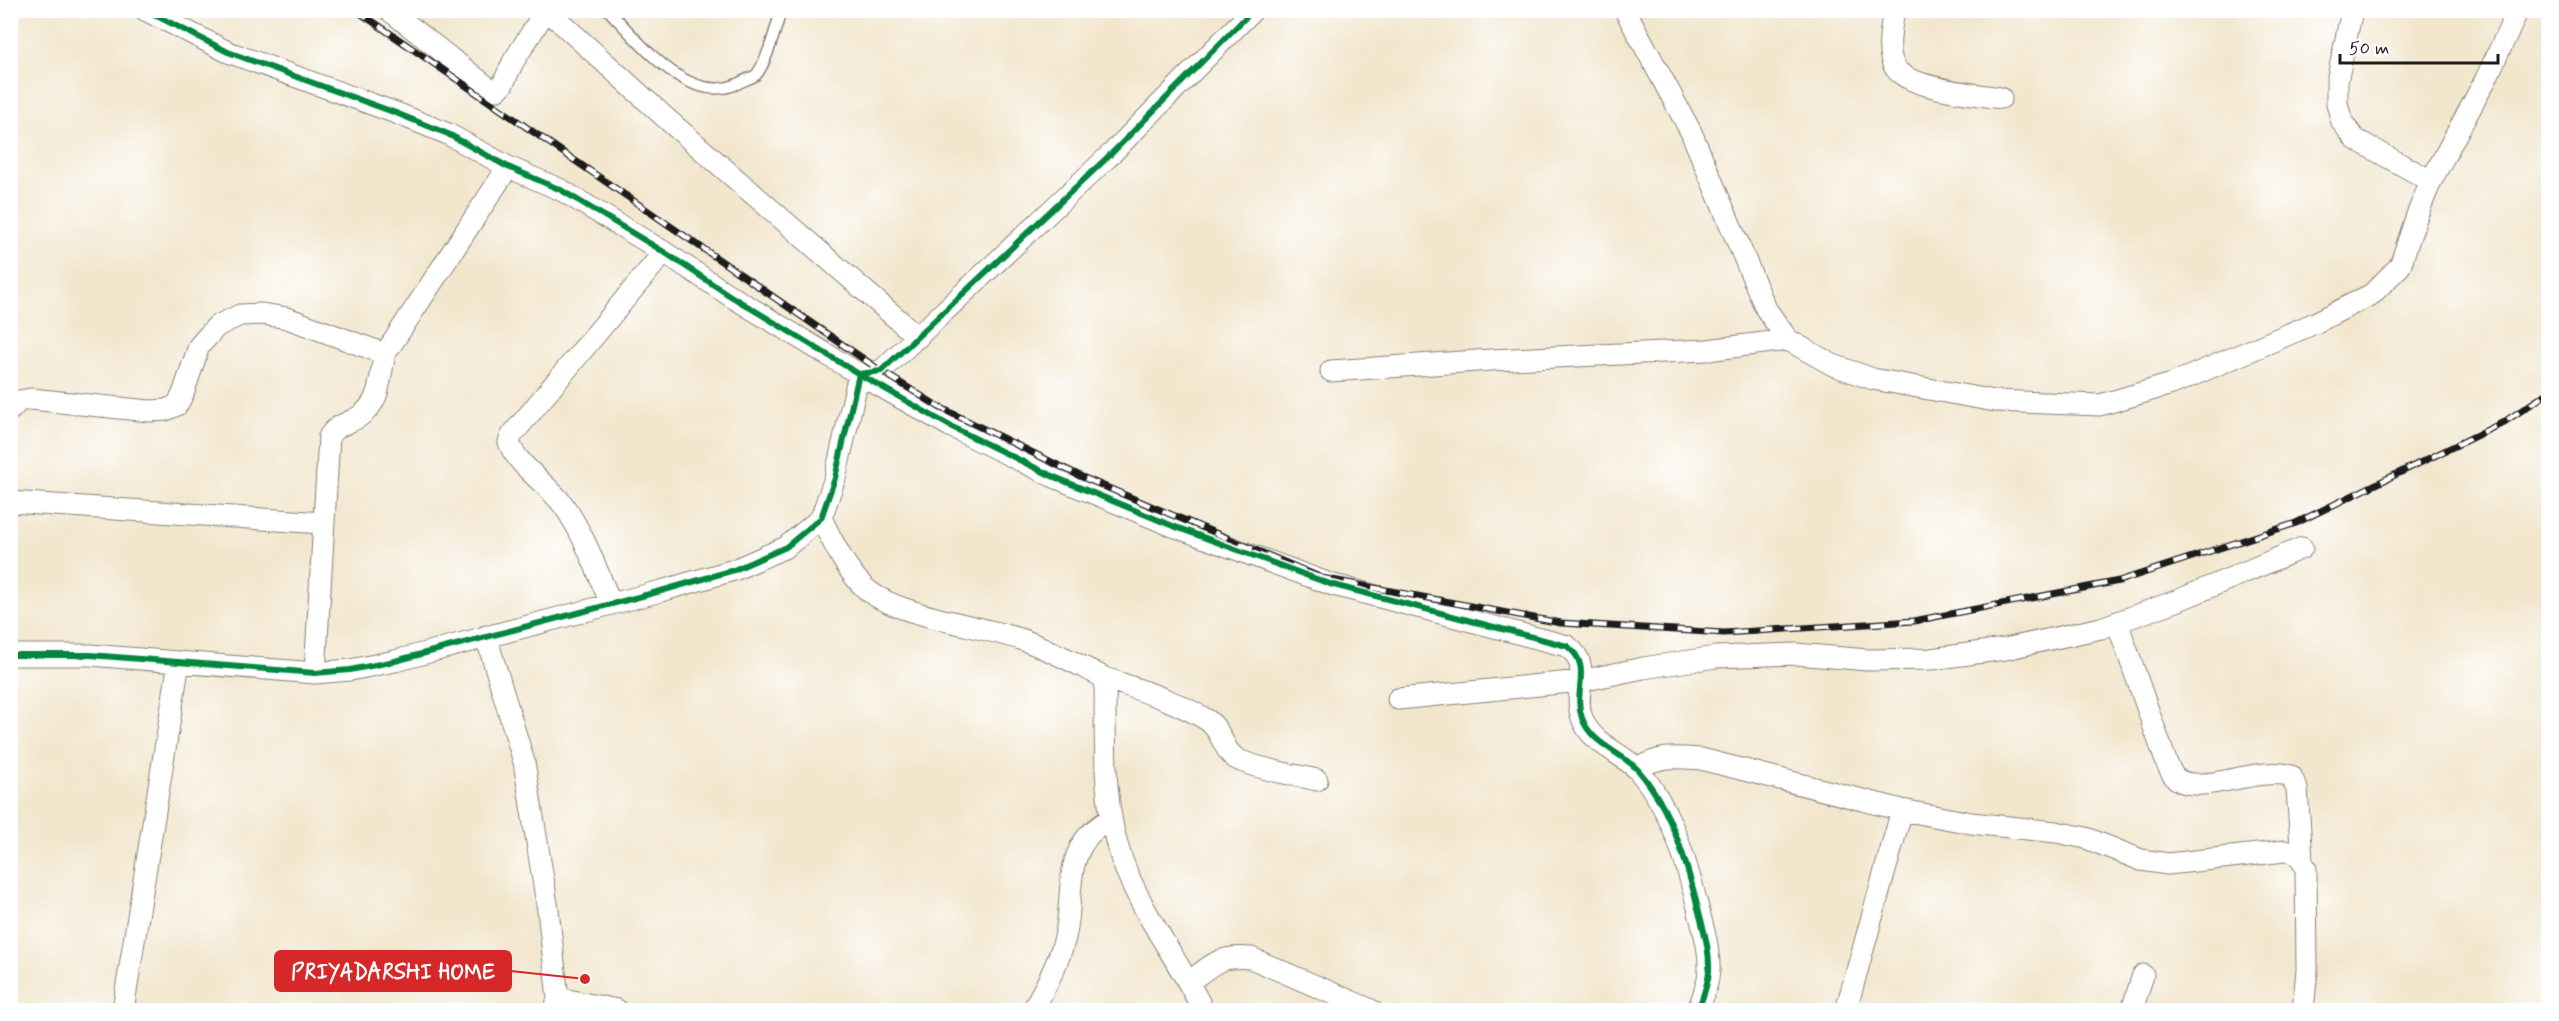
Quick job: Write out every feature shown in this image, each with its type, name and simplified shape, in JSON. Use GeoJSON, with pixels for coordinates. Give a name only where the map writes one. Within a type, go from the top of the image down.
{"type":"FeatureCollection","features":[{"type":"Feature","properties":{"kind":"street"},"geometry":{"type":"LineString","coordinates":[[145,10],[228,52],[448,134],[508,167],[561,190],[859,374],[950,426],[1052,476],[1173,526],[1330,584],[1567,646],[1577,654],[1582,665],[1578,697],[1582,718],[1608,748],[1637,770],[1657,798],[1673,829],[1689,871],[1707,943],[1709,968],[1707,986],[1698,1011]]}},
{"type":"Feature","properties":{"kind":"street"},"geometry":{"type":"LineString","coordinates":[[389,10],[490,89],[497,90],[503,84],[513,62],[546,10],[669,121],[918,337]]}},
{"type":"Feature","properties":{"kind":"street"},"geometry":{"type":"LineString","coordinates":[[859,374],[882,371],[1111,154],[1254,10]]}},
{"type":"Feature","properties":{"kind":"street"},"geometry":{"type":"LineString","coordinates":[[1625,10],[1690,132],[1766,309],[1788,340],[1833,366],[1873,379],[1927,391],[1995,401],[2100,405],[2172,384],[2315,323],[2372,294],[2400,266],[2431,181],[2486,79],[2518,10]]}},
{"type":"Feature","properties":{"kind":"street"},"geometry":{"type":"LineString","coordinates":[[1894,10],[1889,47],[1894,67],[1905,78],[1922,84],[2001,98]]}},
{"type":"Feature","properties":{"kind":"street"},"geometry":{"type":"LineString","coordinates":[[2352,10],[2337,82],[2337,103],[2342,122],[2355,139],[2431,181]]}},
{"type":"Feature","properties":{"kind":"street"},"geometry":{"type":"LineString","coordinates":[[315,673],[329,438],[335,429],[362,414],[371,404],[380,389],[385,354],[508,167]]}},
{"type":"Feature","properties":{"kind":"street"},"geometry":{"type":"LineString","coordinates":[[611,604],[585,542],[563,506],[515,455],[509,442],[512,435],[664,252]]}},
{"type":"Feature","properties":{"kind":"street"},"geometry":{"type":"LineString","coordinates":[[10,411],[19,401],[32,399],[150,411],[166,410],[177,405],[183,394],[199,346],[217,326],[240,315],[262,314],[286,318],[385,354]]}},
{"type":"Feature","properties":{"kind":"street"},"geometry":{"type":"LineString","coordinates":[[1331,371],[1491,360],[1707,350],[1788,340]]}},
{"type":"Feature","properties":{"kind":"street"},"geometry":{"type":"LineString","coordinates":[[10,655],[90,655],[315,673],[350,670],[735,570],[786,547],[821,518],[836,478],[859,374]]}},
{"type":"Feature","properties":{"kind":"street"},"geometry":{"type":"LineString","coordinates":[[10,502],[323,523]]}},
{"type":"Feature","properties":{"kind":"street"},"geometry":{"type":"LineString","coordinates":[[821,518],[845,564],[866,588],[896,607],[1027,641],[1106,678],[1207,720],[1216,728],[1225,748],[1241,761],[1317,780]]}},
{"type":"Feature","properties":{"kind":"street"},"geometry":{"type":"LineString","coordinates":[[1398,699],[1581,681],[1643,668],[1716,657],[1796,654],[1868,660],[1931,659],[2005,649],[2102,628],[2179,600],[2302,548]]}},
{"type":"Feature","properties":{"kind":"street"},"geometry":{"type":"LineString","coordinates":[[2117,622],[2167,764],[2175,778],[2186,784],[2200,784],[2267,773],[2280,772],[2291,776],[2297,789],[2302,860],[2306,869],[2307,970],[2303,1011]]}},
{"type":"Feature","properties":{"kind":"street"},"geometry":{"type":"LineString","coordinates":[[486,636],[524,762],[548,910],[556,1004],[617,1011]]}},
{"type":"Feature","properties":{"kind":"street"},"geometry":{"type":"LineString","coordinates":[[123,1011],[179,662]]}},
{"type":"Feature","properties":{"kind":"street"},"geometry":{"type":"LineString","coordinates":[[1106,678],[1107,777],[1111,818],[1122,860],[1139,900],[1189,982],[1203,1011]]}},
{"type":"Feature","properties":{"kind":"street"},"geometry":{"type":"LineString","coordinates":[[1637,770],[1652,761],[1670,756],[1701,759],[1902,810],[1971,823],[2056,832],[2086,838],[2141,860],[2168,864],[2285,851],[2294,853],[2302,860]]}},
{"type":"Feature","properties":{"kind":"street"},"geometry":{"type":"LineString","coordinates":[[1846,1011],[1902,810]]}},
{"type":"Feature","properties":{"kind":"street"},"geometry":{"type":"LineString","coordinates":[[1034,1011],[1059,958],[1066,932],[1071,880],[1077,854],[1089,836],[1111,818]]}},
{"type":"Feature","properties":{"kind":"street"},"geometry":{"type":"LineString","coordinates":[[1189,982],[1214,963],[1232,957],[1251,958],[1371,1011]]}},
{"type":"Feature","properties":{"kind":"street"},"geometry":{"type":"LineString","coordinates":[[2132,1011],[2143,975]]}},
{"type":"Feature","properties":{"kind":"lane"},"geometry":{"type":"LineString","coordinates":[[608,10],[672,72],[700,88],[730,87],[756,74],[773,38],[781,10]]}},
{"type":"Feature","properties":{"kind":"railway"},"geometry":{"type":"LineString","coordinates":[[356,10],[881,371],[939,407],[1082,477],[1322,578],[1561,623],[1724,633],[1914,621],[2119,581],[2296,523],[2504,422],[2548,393]]}},
{"type":"Feature","properties":{"kind":"cycle path"},"geometry":{"type":"LineString","coordinates":[[145,10],[228,52],[448,134],[508,167],[561,190],[859,374],[950,426],[1052,476],[1173,526],[1330,584],[1567,646],[1575,654],[1581,670],[1579,698],[1586,727],[1599,741],[1638,770],[1660,802],[1677,838],[1705,934],[1709,956],[1708,981],[1698,1010]]}},
{"type":"Feature","properties":{"kind":"cycle path"},"geometry":{"type":"LineString","coordinates":[[10,655],[90,655],[315,673],[350,670],[395,661],[661,591],[734,570],[786,547],[821,518],[835,478],[859,374],[881,371],[1111,154],[1253,10]]}},
{"type":"Feature","properties":{"kind":"place","name":"PRIYADARSHI HOME"},"geometry":{"type":"Point","coordinates":[585,979]}}]}
